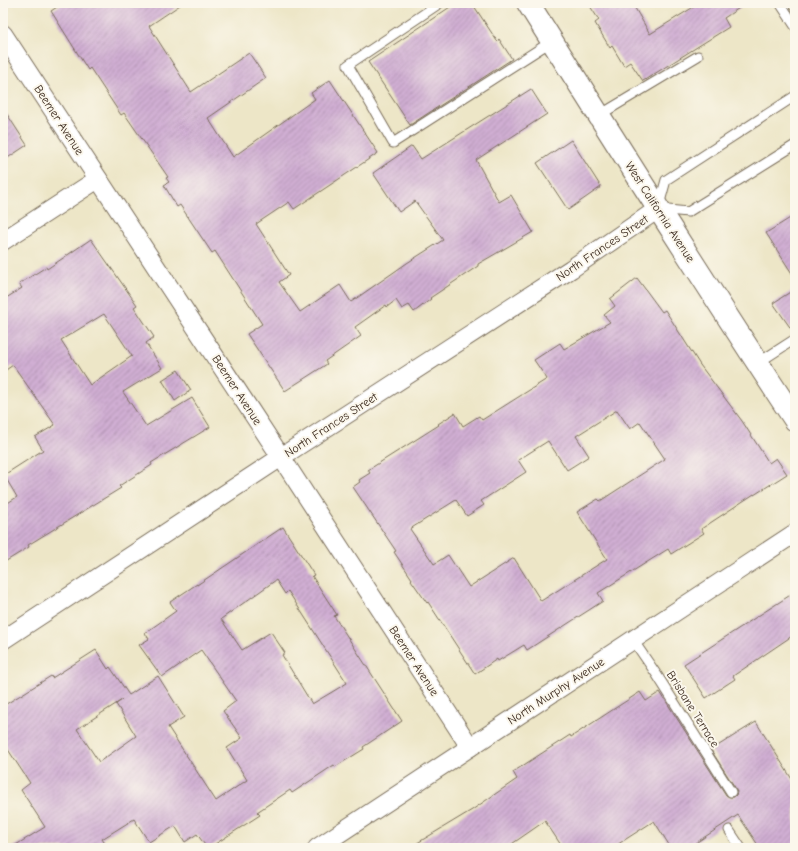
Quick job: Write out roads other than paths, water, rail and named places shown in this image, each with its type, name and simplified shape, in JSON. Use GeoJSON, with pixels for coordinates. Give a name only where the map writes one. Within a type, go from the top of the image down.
{"type":"FeatureCollection","features":[{"type":"Feature","properties":{"kind":"street","name":"West California Avenue"},"geometry":{"type":"LineString","coordinates":[[528,3],[598,116],[795,420]]}},
{"type":"Feature","properties":{"kind":"street","name":"Beemer Avenue"},"geometry":{"type":"LineString","coordinates":[[3,34],[470,747]]}},
{"type":"Feature","properties":{"kind":"street"},"geometry":{"type":"LineString","coordinates":[[3,242],[98,179]]}},
{"type":"Feature","properties":{"kind":"street","name":"North Frances Street"},"geometry":{"type":"LineString","coordinates":[[3,640],[571,269],[658,209]]}},
{"type":"Feature","properties":{"kind":"street","name":"North Murphy Avenue"},"geometry":{"type":"LineString","coordinates":[[317,848],[795,533]]}},
{"type":"Feature","properties":{"kind":"lane"},"geometry":{"type":"LineString","coordinates":[[440,3],[348,65],[393,143],[552,42]]}},
{"type":"Feature","properties":{"kind":"lane"},"geometry":{"type":"LineString","coordinates":[[780,3],[795,26]]}},
{"type":"Feature","properties":{"kind":"lane"},"geometry":{"type":"LineString","coordinates":[[598,116],[698,56]]}},
{"type":"Feature","properties":{"kind":"lane"},"geometry":{"type":"LineString","coordinates":[[795,96],[666,180],[658,209],[688,212],[795,145]]}},
{"type":"Feature","properties":{"kind":"lane"},"geometry":{"type":"LineString","coordinates":[[758,363],[795,339]]}},
{"type":"Feature","properties":{"kind":"lane","name":"Brisbane Terrace"},"geometry":{"type":"LineString","coordinates":[[633,640],[657,675],[731,792]]}},
{"type":"Feature","properties":{"kind":"lane"},"geometry":{"type":"LineString","coordinates":[[729,830],[741,848]]}}]}
